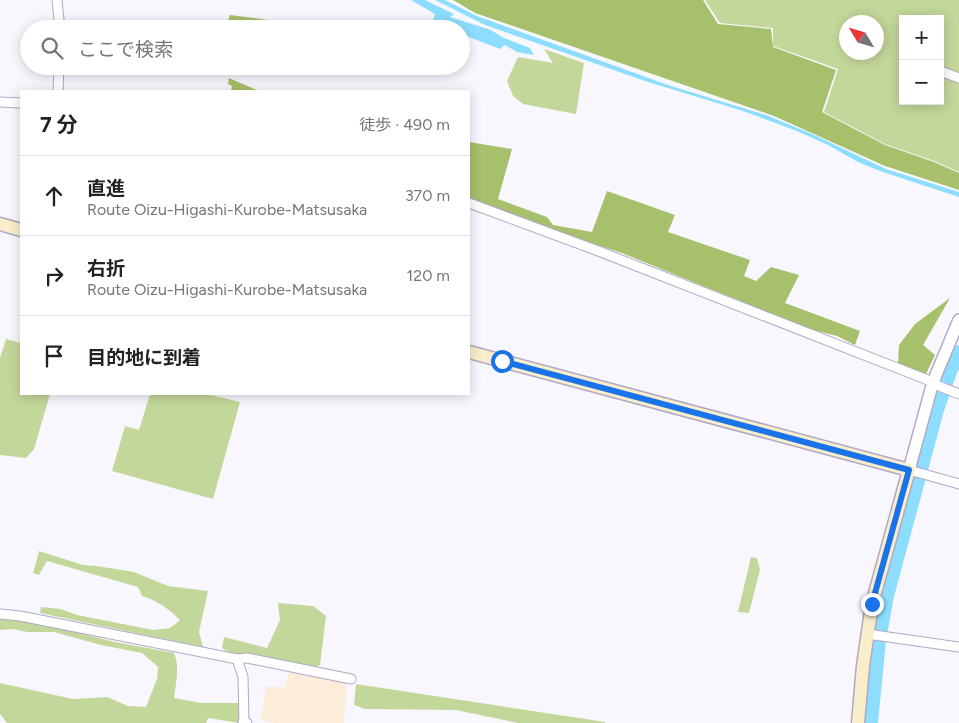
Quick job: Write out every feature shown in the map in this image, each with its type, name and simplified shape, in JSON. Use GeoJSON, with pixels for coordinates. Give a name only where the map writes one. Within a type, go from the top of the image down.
{"type":"FeatureCollection","features":[{"type":"Feature","properties":{"kind":"main road"},"geometry":{"type":"LineString","coordinates":[[0,224],[20,230]]}},
{"type":"Feature","properties":{"kind":"main road"},"geometry":{"type":"LineString","coordinates":[[470,352],[912,471],[872,604],[870,635],[858,723]]}},
{"type":"Feature","properties":{"kind":"street"},"geometry":{"type":"LineString","coordinates":[[57,0],[60,20]]}},
{"type":"Feature","properties":{"kind":"street"},"geometry":{"type":"LineString","coordinates":[[944,72],[959,78]]}},
{"type":"Feature","properties":{"kind":"street"},"geometry":{"type":"LineString","coordinates":[[58,90],[59,75]]}},
{"type":"Feature","properties":{"kind":"street"},"geometry":{"type":"LineString","coordinates":[[0,102],[20,103]]}},
{"type":"Feature","properties":{"kind":"street"},"geometry":{"type":"LineString","coordinates":[[470,203],[601,252],[959,394]]}},
{"type":"Feature","properties":{"kind":"street"},"geometry":{"type":"LineString","coordinates":[[959,320],[936,384],[912,471],[959,484]]}},
{"type":"Feature","properties":{"kind":"street"},"geometry":{"type":"LineString","coordinates":[[0,614],[74,626],[237,659],[247,658],[351,678]]}},
{"type":"Feature","properties":{"kind":"street"},"geometry":{"type":"LineString","coordinates":[[870,635],[959,647]]}},
{"type":"Feature","properties":{"kind":"street"},"geometry":{"type":"LineString","coordinates":[[237,659],[243,677],[246,723]]}},
{"type":"Feature","properties":{"kind":"shaded area"},"geometry":{"type":"Polygon","coordinates":[[[289,670],[347,681],[344,723],[274,723],[261,720],[266,686],[285,688],[289,670]]]}},
{"type":"Feature","properties":{"kind":"green space"},"geometry":{"type":"Polygon","coordinates":[[[453,0],[703,0],[718,24],[771,29],[773,47],[836,70],[822,112],[885,145],[959,173],[959,190],[885,166],[774,116],[475,13],[453,0]]]}},
{"type":"Feature","properties":{"kind":"green space"},"geometry":{"type":"Polygon","coordinates":[[[705,0],[959,0],[959,172],[885,144],[824,112],[838,69],[773,46],[773,28],[720,23],[705,0]]]}},
{"type":"Feature","properties":{"kind":"green space"},"geometry":{"type":"Polygon","coordinates":[[[230,15],[269,20],[228,20],[230,15]]]}},
{"type":"Feature","properties":{"kind":"green space"},"geometry":{"type":"Polygon","coordinates":[[[544,49],[584,63],[576,114],[523,104],[513,96],[507,81],[518,57],[553,63],[544,49]]]}},
{"type":"Feature","properties":{"kind":"green space"},"geometry":{"type":"Polygon","coordinates":[[[229,78],[257,90],[231,90],[232,86],[228,84],[229,78]]]}},
{"type":"Feature","properties":{"kind":"green space"},"geometry":{"type":"Polygon","coordinates":[[[470,142],[512,149],[498,199],[547,217],[553,225],[592,232],[607,191],[675,215],[668,232],[750,260],[744,276],[756,281],[771,267],[799,275],[785,303],[860,331],[855,345],[837,336],[809,329],[622,253],[560,233],[470,199],[470,142]]]}},
{"type":"Feature","properties":{"kind":"green space"},"geometry":{"type":"Polygon","coordinates":[[[950,298],[923,345],[935,355],[926,374],[898,364],[899,345],[915,324],[950,298]]]}},
{"type":"Feature","properties":{"kind":"green space"},"geometry":{"type":"Polygon","coordinates":[[[6,339],[20,343],[20,395],[50,395],[34,449],[26,458],[0,455],[0,358],[6,339]]]}},
{"type":"Feature","properties":{"kind":"green space"},"geometry":{"type":"Polygon","coordinates":[[[150,395],[211,395],[240,402],[213,499],[112,471],[125,426],[139,430],[150,395]]]}},
{"type":"Feature","properties":{"kind":"green space"},"geometry":{"type":"Polygon","coordinates":[[[39,551],[83,565],[134,572],[168,586],[208,591],[199,632],[203,647],[40,613],[41,607],[61,609],[77,615],[153,630],[170,628],[180,620],[163,606],[142,596],[138,587],[47,561],[39,575],[33,573],[39,551]]]}},
{"type":"Feature","properties":{"kind":"green space"},"geometry":{"type":"Polygon","coordinates":[[[751,557],[757,558],[760,570],[749,613],[738,612],[751,557]]]}},
{"type":"Feature","properties":{"kind":"green space"},"geometry":{"type":"Polygon","coordinates":[[[278,603],[313,606],[326,616],[320,665],[312,668],[264,660],[238,655],[222,648],[224,637],[267,648],[280,620],[278,603]]]}},
{"type":"Feature","properties":{"kind":"green space"},"geometry":{"type":"Polygon","coordinates":[[[0,617],[22,619],[115,642],[174,653],[177,669],[174,698],[201,703],[239,703],[240,723],[208,718],[206,723],[7,723],[0,714],[0,683],[73,699],[107,697],[128,706],[146,707],[157,679],[158,667],[142,653],[101,645],[54,632],[0,630],[0,617]]]}},
{"type":"Feature","properties":{"kind":"green space"},"geometry":{"type":"Polygon","coordinates":[[[356,684],[605,723],[518,723],[456,710],[365,709],[354,705],[356,684]]]}},
{"type":"Feature","properties":{"kind":"water"},"geometry":{"type":"Polygon","coordinates":[[[411,0],[425,0],[454,14],[450,17],[459,20],[433,20],[435,14],[411,0]]]}},
{"type":"Feature","properties":{"kind":"water"},"geometry":{"type":"Polygon","coordinates":[[[435,0],[445,0],[477,16],[668,85],[766,115],[812,134],[886,169],[959,192],[959,197],[880,171],[797,131],[743,111],[645,81],[485,25],[435,0]]]}},
{"type":"Feature","properties":{"kind":"water"},"geometry":{"type":"Polygon","coordinates":[[[470,23],[491,30],[504,38],[530,48],[534,55],[517,52],[505,45],[500,49],[470,37],[470,23]]]}},
{"type":"Feature","properties":{"kind":"waterway"},"geometry":{"type":"LineString","coordinates":[[871,723],[879,640],[887,596],[937,410],[949,374],[959,352]]}},
{"type":"Feature","properties":{"kind":"route"},"geometry":{"type":"LineString","coordinates":[[502,361],[909,470],[872,604]]}}]}
